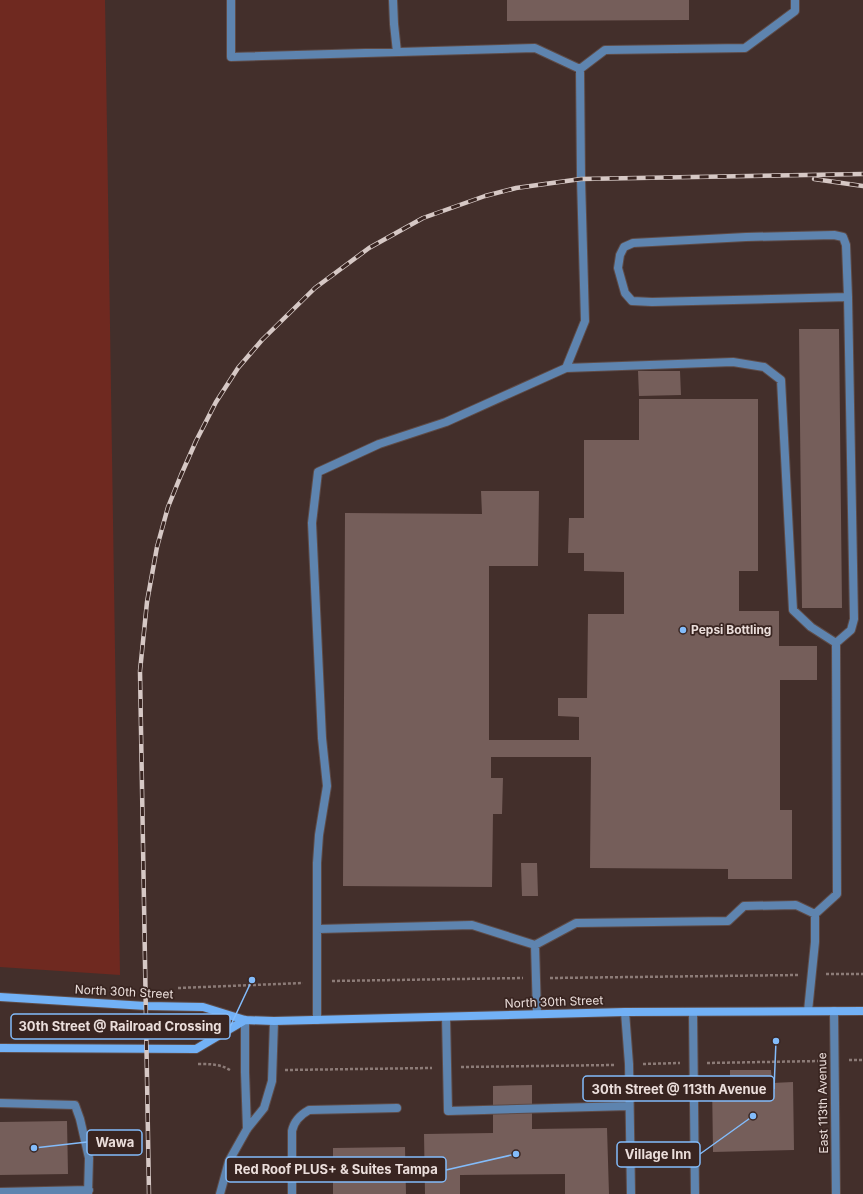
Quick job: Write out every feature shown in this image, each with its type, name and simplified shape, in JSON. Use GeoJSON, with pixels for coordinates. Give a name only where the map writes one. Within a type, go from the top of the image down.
{"type":"FeatureCollection","features":[{"type":"Feature","properties":{"kind":"main road","name":"North 30th Street"},"geometry":{"type":"LineString","coordinates":[[0,997],[146,1006],[203,1007],[245,1020],[274,1021],[625,1012],[863,1011]]}},
{"type":"Feature","properties":{"kind":"main road"},"geometry":{"type":"LineString","coordinates":[[0,1048],[196,1049],[245,1020]]}},
{"type":"Feature","properties":{"kind":"street"},"geometry":{"type":"LineString","coordinates":[[231,0],[231,57],[535,48],[580,69]]}},
{"type":"Feature","properties":{"kind":"street"},"geometry":{"type":"LineString","coordinates":[[394,0],[394,24],[397,52]]}},
{"type":"Feature","properties":{"kind":"street"},"geometry":{"type":"LineString","coordinates":[[580,69],[605,50],[745,48],[795,11],[795,0]]}},
{"type":"Feature","properties":{"kind":"street"},"geometry":{"type":"LineString","coordinates":[[566,368],[585,321],[580,69]]}},
{"type":"Feature","properties":{"kind":"street"},"geometry":{"type":"LineString","coordinates":[[808,1011],[815,942],[815,914],[836,894],[836,643],[851,630],[854,619],[848,297],[846,245],[842,238],[834,235],[746,237],[633,243],[624,247],[620,255],[618,268],[625,293],[632,301],[652,302],[848,297]]}},
{"type":"Feature","properties":{"kind":"street"},"geometry":{"type":"LineString","coordinates":[[317,1020],[317,862],[319,836],[327,786],[322,738],[312,523],[318,472],[379,444],[446,422],[566,368],[733,362],[764,367],[781,380],[792,610],[811,627],[836,643]]}},
{"type":"Feature","properties":{"kind":"street"},"geometry":{"type":"LineString","coordinates":[[318,929],[472,926],[535,945],[576,923],[728,921],[744,906],[796,905],[815,914]]}},
{"type":"Feature","properties":{"kind":"street"},"geometry":{"type":"LineString","coordinates":[[535,945],[537,1014]]}},
{"type":"Feature","properties":{"kind":"street","name":"East 113th Avenue"},"geometry":{"type":"LineString","coordinates":[[834,1011],[836,1194]]}},
{"type":"Feature","properties":{"kind":"street"},"geometry":{"type":"LineString","coordinates":[[625,1012],[628,1064],[631,1194]]}},
{"type":"Feature","properties":{"kind":"street"},"geometry":{"type":"LineString","coordinates":[[693,1012],[695,1063],[695,1194]]}},
{"type":"Feature","properties":{"kind":"street"},"geometry":{"type":"LineString","coordinates":[[446,1017],[448,1111],[629,1106]]}},
{"type":"Feature","properties":{"kind":"street"},"geometry":{"type":"LineString","coordinates":[[245,1020],[247,1129]]}},
{"type":"Feature","properties":{"kind":"street"},"geometry":{"type":"LineString","coordinates":[[220,1194],[229,1161],[247,1129],[264,1108],[272,1082],[274,1021]]}},
{"type":"Feature","properties":{"kind":"street"},"geometry":{"type":"LineString","coordinates":[[0,1103],[75,1105],[80,1119],[89,1158],[88,1192],[0,1192]]}},
{"type":"Feature","properties":{"kind":"street"},"geometry":{"type":"LineString","coordinates":[[292,1194],[292,1131],[293,1124],[301,1115],[309,1110],[397,1108]]}},
{"type":"Feature","properties":{"kind":"path"},"geometry":{"type":"LineString","coordinates":[[272,1070],[863,1060]]}},
{"type":"Feature","properties":{"kind":"path"},"geometry":{"type":"LineString","coordinates":[[195,1064],[224,1066],[235,1074]]}},
{"type":"Feature","properties":{"kind":"shaded area"},"geometry":{"type":"Polygon","coordinates":[[[0,0],[105,0],[120,975],[0,967],[0,0]]]}},
{"type":"Feature","properties":{"kind":"building"},"geometry":{"type":"Polygon","coordinates":[[[507,0],[689,0],[689,20],[507,21],[507,0]]]}},
{"type":"Feature","properties":{"kind":"building"},"geometry":{"type":"Polygon","coordinates":[[[799,329],[839,329],[842,608],[802,608],[799,329]]]}},
{"type":"Feature","properties":{"kind":"building"},"geometry":{"type":"Polygon","coordinates":[[[638,371],[680,371],[681,395],[639,396],[638,371]]]}},
{"type":"Feature","properties":{"kind":"building","name":"Pepsi Bottling"},"geometry":{"type":"Polygon","coordinates":[[[639,399],[758,399],[758,571],[739,571],[739,611],[779,611],[779,646],[817,646],[817,680],[780,680],[780,810],[792,810],[792,879],[728,879],[728,869],[590,868],[591,757],[491,757],[491,778],[503,778],[502,814],[493,814],[492,887],[343,886],[345,513],[482,514],[481,491],[539,491],[538,566],[489,566],[489,740],[579,740],[579,717],[558,716],[558,698],[587,698],[588,614],[624,614],[624,572],[584,571],[584,553],[568,553],[569,518],[584,518],[584,440],[639,440],[639,399]]]}},
{"type":"Feature","properties":{"kind":"building"},"geometry":{"type":"Polygon","coordinates":[[[521,863],[537,863],[538,896],[522,896],[521,863]]]}},
{"type":"Feature","properties":{"kind":"building"},"geometry":{"type":"Polygon","coordinates":[[[730,1070],[771,1070],[772,1083],[793,1082],[794,1150],[713,1152],[712,1081],[730,1081],[730,1070]]]}},
{"type":"Feature","properties":{"kind":"building"},"geometry":{"type":"Polygon","coordinates":[[[532,1085],[532,1129],[607,1128],[609,1194],[565,1194],[565,1174],[460,1175],[460,1194],[425,1194],[424,1134],[493,1133],[493,1086],[532,1085]]]}},
{"type":"Feature","properties":{"kind":"building"},"geometry":{"type":"Polygon","coordinates":[[[67,1121],[68,1174],[0,1175],[0,1122],[67,1121]]]}},
{"type":"Feature","properties":{"kind":"building"},"geometry":{"type":"Polygon","coordinates":[[[405,1147],[406,1194],[333,1194],[333,1148],[405,1147]]]}},
{"type":"Feature","properties":{"kind":"railway"},"geometry":{"type":"LineString","coordinates":[[149,1194],[140,671],[147,602],[157,547],[168,507],[196,441],[216,402],[238,368],[262,340],[315,288],[369,248],[423,218],[485,196],[516,188],[581,179],[863,174]]}},
{"type":"Feature","properties":{"kind":"railway"},"geometry":{"type":"LineString","coordinates":[[814,179],[863,186]]}},
{"type":"Feature","properties":{"kind":"place","name":"Pepsi Bottling"},"geometry":{"type":"Point","coordinates":[683,630]}},
{"type":"Feature","properties":{"kind":"place","name":"30th Street @ Railroad Crossing"},"geometry":{"type":"Point","coordinates":[252,980]}},
{"type":"Feature","properties":{"kind":"place","name":"30th Street @ 113th Avenue"},"geometry":{"type":"Point","coordinates":[776,1041]}},
{"type":"Feature","properties":{"kind":"place","name":"Village Inn"},"geometry":{"type":"Point","coordinates":[753,1116]}},
{"type":"Feature","properties":{"kind":"place","name":"Wawa"},"geometry":{"type":"Point","coordinates":[34,1148]}},
{"type":"Feature","properties":{"kind":"place","name":"Red Roof PLUS+ & Suites Tampa"},"geometry":{"type":"Point","coordinates":[516,1154]}}]}
